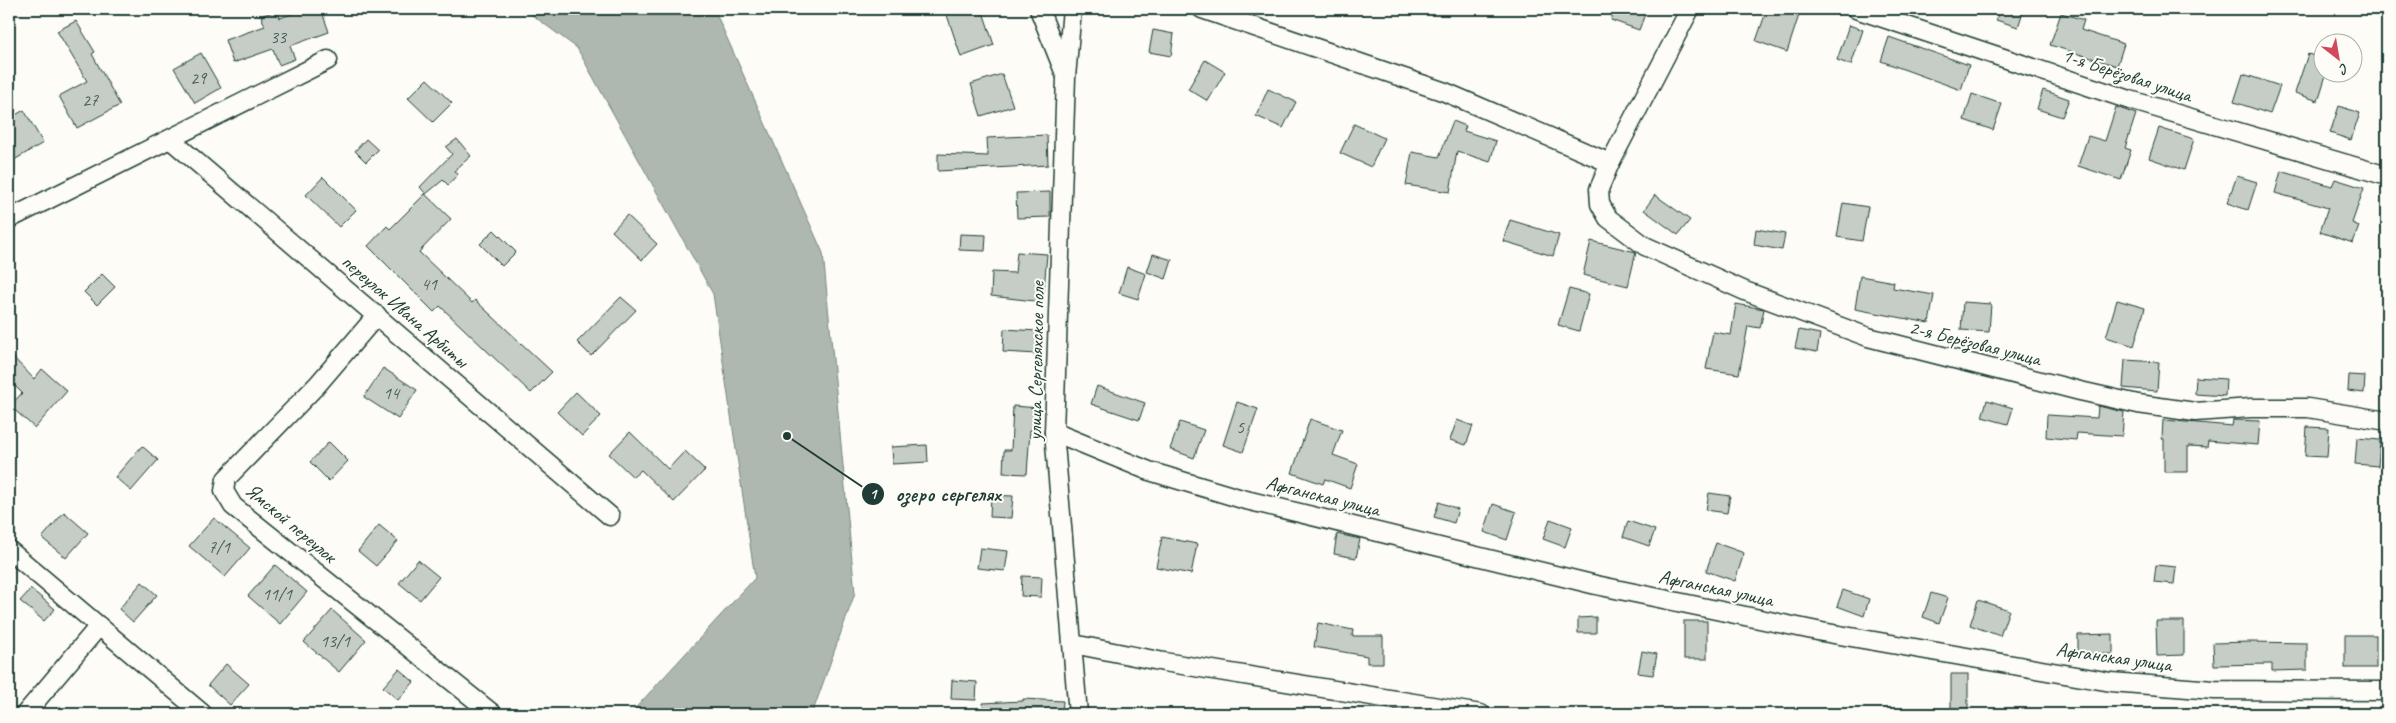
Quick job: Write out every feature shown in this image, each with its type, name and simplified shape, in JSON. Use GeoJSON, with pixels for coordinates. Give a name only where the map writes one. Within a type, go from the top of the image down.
{"type":"FeatureCollection","features":[{"type":"Feature","properties":{"kind":"street"},"geometry":{"type":"LineString","coordinates":[[1039,9],[1066,77]]}},
{"type":"Feature","properties":{"kind":"street","name":"улица Сергеляхское поле"},"geometry":{"type":"LineString","coordinates":[[1072,9],[1066,77],[1054,432],[1078,714]]}},
{"type":"Feature","properties":{"kind":"street"},"geometry":{"type":"LineString","coordinates":[[1202,9],[1445,92],[1610,163],[1690,9]]}},
{"type":"Feature","properties":{"kind":"street","name":"1-я Берёзовая улица"},"geometry":{"type":"LineString","coordinates":[[1856,9],[2130,100],[2387,176]]}},
{"type":"Feature","properties":{"kind":"street"},"geometry":{"type":"LineString","coordinates":[[9,219],[171,140],[328,60]]}},
{"type":"Feature","properties":{"kind":"street","name":"переулок Ивана Арбиты"},"geometry":{"type":"LineString","coordinates":[[171,140],[610,516]]}},
{"type":"Feature","properties":{"kind":"street","name":"2-я Берёзовая улица"},"geometry":{"type":"LineString","coordinates":[[1610,163],[1599,189],[1600,204],[1608,218],[1645,246],[1745,291],[1868,337],[2138,404],[2195,412],[2252,408],[2308,408],[2387,421]]}},
{"type":"Feature","properties":{"kind":"street","name":"Ямской переулок"},"geometry":{"type":"LineString","coordinates":[[377,315],[318,384],[226,479],[224,491],[233,506],[493,714]]}},
{"type":"Feature","properties":{"kind":"street","name":"Афганская улица"},"geometry":{"type":"LineString","coordinates":[[1054,432],[1149,471],[1242,499],[1596,585],[1822,632],[2111,682],[2214,690],[2387,691]]}},
{"type":"Feature","properties":{"kind":"street"},"geometry":{"type":"LineString","coordinates":[[9,550],[203,714]]}},
{"type":"Feature","properties":{"kind":"street"},"geometry":{"type":"LineString","coordinates":[[25,714],[99,626]]}},
{"type":"Feature","properties":{"kind":"street"},"geometry":{"type":"LineString","coordinates":[[1073,644],[1164,662],[1481,714]]}},
{"type":"Feature","properties":{"kind":"shaded area"},"geometry":{"type":"Polygon","coordinates":[[[524,9],[714,9],[823,253],[855,593],[812,714],[630,714],[755,578],[713,294],[577,48],[524,9]]]}},
{"type":"Feature","properties":{"kind":"building"},"geometry":{"type":"Polygon","coordinates":[[[306,9],[321,9],[329,32],[290,46],[295,59],[279,65],[273,49],[233,63],[225,40],[265,26],[261,16],[277,10],[280,18],[306,9]]]}},
{"type":"Feature","properties":{"kind":"building"},"geometry":{"type":"Polygon","coordinates":[[[945,9],[976,9],[976,14],[983,12],[994,45],[961,57],[945,9]]]}},
{"type":"Feature","properties":{"kind":"building"},"geometry":{"type":"Polygon","coordinates":[[[1615,9],[1632,9],[1645,14],[1639,30],[1611,20],[1615,9]]]}},
{"type":"Feature","properties":{"kind":"building"},"geometry":{"type":"Polygon","coordinates":[[[1767,9],[1801,9],[1787,52],[1756,41],[1767,9]]]}},
{"type":"Feature","properties":{"kind":"building"},"geometry":{"type":"Polygon","coordinates":[[[2000,9],[2024,9],[2018,27],[1996,20],[2000,9]]]}},
{"type":"Feature","properties":{"kind":"building"},"geometry":{"type":"Polygon","coordinates":[[[2061,13],[2084,20],[2081,30],[2124,44],[2117,66],[2050,45],[2061,13]]]}},
{"type":"Feature","properties":{"kind":"building"},"geometry":{"type":"Polygon","coordinates":[[[76,21],[95,52],[92,54],[120,105],[77,128],[59,96],[87,81],[57,31],[76,21]]]}},
{"type":"Feature","properties":{"kind":"building"},"geometry":{"type":"Polygon","coordinates":[[[1849,25],[1863,30],[1851,65],[1837,60],[1849,25]]]}},
{"type":"Feature","properties":{"kind":"building"},"geometry":{"type":"Polygon","coordinates":[[[1153,30],[1174,34],[1171,56],[1149,52],[1153,30]]]}},
{"type":"Feature","properties":{"kind":"building"},"geometry":{"type":"Polygon","coordinates":[[[1889,37],[1969,65],[1961,90],[1881,61],[1889,37]]]}},
{"type":"Feature","properties":{"kind":"building"},"geometry":{"type":"Polygon","coordinates":[[[201,53],[221,88],[195,103],[174,68],[201,53]]]}},
{"type":"Feature","properties":{"kind":"building"},"geometry":{"type":"Polygon","coordinates":[[[2308,54],[2314,56],[2314,82],[2324,82],[2318,101],[2295,93],[2308,54]]]}},
{"type":"Feature","properties":{"kind":"building"},"geometry":{"type":"Polygon","coordinates":[[[1205,60],[1225,72],[1208,101],[1188,89],[1205,60]]]}},
{"type":"Feature","properties":{"kind":"building"},"geometry":{"type":"Polygon","coordinates":[[[1002,74],[1013,106],[981,116],[971,84],[1002,74]]]}},
{"type":"Feature","properties":{"kind":"building"},"geometry":{"type":"Polygon","coordinates":[[[2243,74],[2280,86],[2270,114],[2234,102],[2243,74]]]}},
{"type":"Feature","properties":{"kind":"building"},"geometry":{"type":"Polygon","coordinates":[[[427,79],[452,103],[433,122],[408,98],[427,79]]]}},
{"type":"Feature","properties":{"kind":"building"},"geometry":{"type":"Polygon","coordinates":[[[1268,89],[1296,102],[1283,128],[1256,116],[1268,89]]]}},
{"type":"Feature","properties":{"kind":"building"},"geometry":{"type":"Polygon","coordinates":[[[2043,90],[2069,99],[2062,117],[2037,109],[2043,90]]]}},
{"type":"Feature","properties":{"kind":"building"},"geometry":{"type":"Polygon","coordinates":[[[1972,94],[2002,104],[1993,130],[1964,120],[1972,94]]]}},
{"type":"Feature","properties":{"kind":"building"},"geometry":{"type":"Polygon","coordinates":[[[2339,106],[2360,113],[2351,140],[2330,133],[2339,106]]]}},
{"type":"Feature","properties":{"kind":"building"},"geometry":{"type":"Polygon","coordinates":[[[2116,107],[2136,114],[2125,148],[2131,150],[2121,180],[2078,166],[2088,136],[2105,141],[2116,107]]]}},
{"type":"Feature","properties":{"kind":"building"},"geometry":{"type":"Polygon","coordinates":[[[24,110],[43,143],[9,163],[9,119],[24,110]]]}},
{"type":"Feature","properties":{"kind":"building"},"geometry":{"type":"Polygon","coordinates":[[[1453,121],[1466,126],[1464,131],[1496,141],[1490,162],[1457,151],[1450,192],[1406,185],[1412,152],[1439,157],[1453,121]]]}},
{"type":"Feature","properties":{"kind":"building"},"geometry":{"type":"Polygon","coordinates":[[[1354,124],[1384,138],[1371,167],[1340,153],[1354,124]]]}},
{"type":"Feature","properties":{"kind":"building"},"geometry":{"type":"Polygon","coordinates":[[[2159,128],[2194,139],[2184,170],[2149,158],[2159,128]]]}},
{"type":"Feature","properties":{"kind":"building"},"geometry":{"type":"Polygon","coordinates":[[[1047,135],[1048,165],[938,171],[938,154],[988,156],[987,138],[1047,135]]]}},
{"type":"Feature","properties":{"kind":"building"},"geometry":{"type":"Polygon","coordinates":[[[366,139],[378,150],[366,162],[355,151],[366,139]]]}},
{"type":"Feature","properties":{"kind":"building"},"geometry":{"type":"Polygon","coordinates":[[[457,139],[471,156],[454,171],[458,174],[448,185],[443,180],[426,194],[420,187],[452,154],[446,147],[457,139]]]}},
{"type":"Feature","properties":{"kind":"building"},"geometry":{"type":"Polygon","coordinates":[[[2281,171],[2332,186],[2335,179],[2364,188],[2352,223],[2359,226],[2353,243],[2320,232],[2328,208],[2275,193],[2281,171]]]}},
{"type":"Feature","properties":{"kind":"building"},"geometry":{"type":"Polygon","coordinates":[[[2237,176],[2257,182],[2248,210],[2227,203],[2237,176]]]}},
{"type":"Feature","properties":{"kind":"building"},"geometry":{"type":"Polygon","coordinates":[[[323,177],[356,210],[339,227],[306,195],[323,177]]]}},
{"type":"Feature","properties":{"kind":"building"},"geometry":{"type":"Polygon","coordinates":[[[1050,192],[1050,217],[1017,218],[1016,193],[1050,192]]]}},
{"type":"Feature","properties":{"kind":"building"},"geometry":{"type":"Polygon","coordinates":[[[425,194],[451,219],[419,252],[472,303],[475,300],[552,372],[531,393],[440,306],[434,312],[368,246],[387,226],[390,229],[425,194]]]}},
{"type":"Feature","properties":{"kind":"building"},"geometry":{"type":"Polygon","coordinates":[[[1655,195],[1690,220],[1678,235],[1644,210],[1655,195]]]}},
{"type":"Feature","properties":{"kind":"building"},"geometry":{"type":"Polygon","coordinates":[[[1843,203],[1868,207],[1862,241],[1837,237],[1843,203]]]}},
{"type":"Feature","properties":{"kind":"building"},"geometry":{"type":"Polygon","coordinates":[[[627,215],[657,244],[642,260],[612,231],[627,215]]]}},
{"type":"Feature","properties":{"kind":"building"},"geometry":{"type":"Polygon","coordinates":[[[1510,220],[1559,235],[1553,256],[1503,241],[1510,220]]]}},
{"type":"Feature","properties":{"kind":"building"},"geometry":{"type":"Polygon","coordinates":[[[1756,229],[1785,234],[1782,250],[1754,245],[1756,229]]]}},
{"type":"Feature","properties":{"kind":"building"},"geometry":{"type":"Polygon","coordinates":[[[494,230],[516,252],[502,266],[480,244],[494,230]]]}},
{"type":"Feature","properties":{"kind":"building"},"geometry":{"type":"Polygon","coordinates":[[[960,234],[986,235],[985,251],[959,250],[960,234]]]}},
{"type":"Feature","properties":{"kind":"building"},"geometry":{"type":"Polygon","coordinates":[[[1591,241],[1636,252],[1628,286],[1583,275],[1591,241]]]}},
{"type":"Feature","properties":{"kind":"building"},"geometry":{"type":"Polygon","coordinates":[[[1017,252],[1047,254],[1043,302],[991,296],[992,272],[1015,273],[1017,252]]]}},
{"type":"Feature","properties":{"kind":"building"},"geometry":{"type":"Polygon","coordinates":[[[1153,254],[1172,260],[1166,279],[1147,272],[1153,254]]]}},
{"type":"Feature","properties":{"kind":"building"},"geometry":{"type":"Polygon","coordinates":[[[1127,267],[1146,274],[1138,299],[1119,293],[1127,267]]]}},
{"type":"Feature","properties":{"kind":"building"},"geometry":{"type":"Polygon","coordinates":[[[102,274],[115,287],[97,305],[84,292],[102,274]]]}},
{"type":"Feature","properties":{"kind":"building"},"geometry":{"type":"Polygon","coordinates":[[[1860,276],[1894,282],[1893,288],[1934,295],[1929,323],[1855,309],[1860,276]]]}},
{"type":"Feature","properties":{"kind":"building"},"geometry":{"type":"Polygon","coordinates":[[[1569,289],[1589,294],[1579,331],[1558,325],[1569,289]]]}},
{"type":"Feature","properties":{"kind":"building"},"geometry":{"type":"Polygon","coordinates":[[[621,297],[636,310],[591,356],[577,342],[621,297]]]}},
{"type":"Feature","properties":{"kind":"building"},"geometry":{"type":"Polygon","coordinates":[[[2117,300],[2145,308],[2134,346],[2106,337],[2117,300]]]}},
{"type":"Feature","properties":{"kind":"building"},"geometry":{"type":"Polygon","coordinates":[[[1963,302],[1991,304],[1989,332],[1961,330],[1963,302]]]}},
{"type":"Feature","properties":{"kind":"building"},"geometry":{"type":"Polygon","coordinates":[[[1736,304],[1764,309],[1760,328],[1748,326],[1739,374],[1706,369],[1713,332],[1731,335],[1736,304]]]}},
{"type":"Feature","properties":{"kind":"building"},"geometry":{"type":"Polygon","coordinates":[[[1004,329],[1038,331],[1037,354],[1003,352],[1004,329]]]}},
{"type":"Feature","properties":{"kind":"building"},"geometry":{"type":"Polygon","coordinates":[[[1799,330],[1820,334],[1817,352],[1795,348],[1799,330]]]}},
{"type":"Feature","properties":{"kind":"building"},"geometry":{"type":"Polygon","coordinates":[[[9,353],[34,379],[42,369],[67,391],[35,428],[10,406],[22,393],[9,380],[9,353]]]}},
{"type":"Feature","properties":{"kind":"building"},"geometry":{"type":"Polygon","coordinates":[[[2125,360],[2159,362],[2157,391],[2123,388],[2125,360]]]}},
{"type":"Feature","properties":{"kind":"building"},"geometry":{"type":"Polygon","coordinates":[[[383,368],[417,390],[398,419],[364,397],[383,368]]]}},
{"type":"Feature","properties":{"kind":"building"},"geometry":{"type":"Polygon","coordinates":[[[2349,375],[2365,376],[2364,393],[2348,391],[2349,375]]]}},
{"type":"Feature","properties":{"kind":"building"},"geometry":{"type":"Polygon","coordinates":[[[2196,377],[2226,379],[2225,396],[2195,394],[2196,377]]]}},
{"type":"Feature","properties":{"kind":"building"},"geometry":{"type":"Polygon","coordinates":[[[1097,386],[1145,403],[1139,420],[1091,404],[1097,386]]]}},
{"type":"Feature","properties":{"kind":"building"},"geometry":{"type":"Polygon","coordinates":[[[576,392],[601,416],[582,436],[557,412],[576,392]]]}},
{"type":"Feature","properties":{"kind":"building"},"geometry":{"type":"Polygon","coordinates":[[[1987,400],[2013,408],[2008,424],[1982,417],[1987,400]]]}},
{"type":"Feature","properties":{"kind":"building"},"geometry":{"type":"Polygon","coordinates":[[[1237,402],[1258,409],[1243,452],[1223,445],[1237,402]]]}},
{"type":"Feature","properties":{"kind":"building"},"geometry":{"type":"Polygon","coordinates":[[[1013,406],[1039,408],[1037,431],[1030,430],[1027,474],[1003,473],[1004,450],[1011,450],[1013,406]]]}},
{"type":"Feature","properties":{"kind":"building"},"geometry":{"type":"Polygon","coordinates":[[[2098,406],[2124,412],[2122,436],[2077,433],[2076,440],[2046,437],[2047,415],[2097,418],[2098,406]]]}},
{"type":"Feature","properties":{"kind":"building"},"geometry":{"type":"Polygon","coordinates":[[[1310,419],[1342,430],[1333,455],[1358,464],[1350,488],[1325,479],[1323,484],[1292,473],[1310,419]]]}},
{"type":"Feature","properties":{"kind":"building"},"geometry":{"type":"Polygon","coordinates":[[[1457,420],[1473,426],[1466,445],[1450,440],[1457,420]]]}},
{"type":"Feature","properties":{"kind":"building"},"geometry":{"type":"Polygon","coordinates":[[[2163,420],[2232,426],[2233,420],[2260,421],[2258,445],[2208,441],[2207,447],[2188,446],[2188,472],[2164,472],[2163,420]]]}},
{"type":"Feature","properties":{"kind":"building"},"geometry":{"type":"Polygon","coordinates":[[[1180,422],[1204,430],[1194,458],[1170,449],[1180,422]]]}},
{"type":"Feature","properties":{"kind":"building"},"geometry":{"type":"Polygon","coordinates":[[[2307,427],[2329,428],[2327,457],[2305,456],[2307,427]]]}},
{"type":"Feature","properties":{"kind":"building"},"geometry":{"type":"Polygon","coordinates":[[[630,432],[668,469],[685,451],[705,470],[674,502],[641,470],[633,477],[609,454],[630,432]]]}},
{"type":"Feature","properties":{"kind":"building"},"geometry":{"type":"Polygon","coordinates":[[[2357,438],[2380,440],[2378,466],[2355,464],[2357,438]]]}},
{"type":"Feature","properties":{"kind":"building"},"geometry":{"type":"Polygon","coordinates":[[[329,442],[348,461],[329,481],[310,462],[329,442]]]}},
{"type":"Feature","properties":{"kind":"building"},"geometry":{"type":"Polygon","coordinates":[[[927,445],[928,462],[892,464],[891,447],[927,445]]]}},
{"type":"Feature","properties":{"kind":"building"},"geometry":{"type":"Polygon","coordinates":[[[142,446],[158,460],[131,491],[115,477],[142,446]]]}},
{"type":"Feature","properties":{"kind":"building"},"geometry":{"type":"Polygon","coordinates":[[[1709,493],[1730,496],[1727,513],[1706,510],[1709,493]]]}},
{"type":"Feature","properties":{"kind":"building"},"geometry":{"type":"Polygon","coordinates":[[[991,495],[1013,496],[1011,518],[990,517],[991,495]]]}},
{"type":"Feature","properties":{"kind":"building"},"geometry":{"type":"Polygon","coordinates":[[[1439,502],[1458,509],[1454,523],[1434,517],[1439,502]]]}},
{"type":"Feature","properties":{"kind":"building"},"geometry":{"type":"Polygon","coordinates":[[[1493,504],[1516,512],[1507,540],[1484,532],[1493,504]]]}},
{"type":"Feature","properties":{"kind":"building"},"geometry":{"type":"Polygon","coordinates":[[[64,512],[88,533],[66,558],[42,538],[64,512]]]}},
{"type":"Feature","properties":{"kind":"building"},"geometry":{"type":"Polygon","coordinates":[[[214,518],[250,548],[225,577],[189,546],[214,518]]]}},
{"type":"Feature","properties":{"kind":"building"},"geometry":{"type":"Polygon","coordinates":[[[1550,519],[1572,527],[1565,547],[1543,539],[1550,519]]]}},
{"type":"Feature","properties":{"kind":"building"},"geometry":{"type":"Polygon","coordinates":[[[1628,521],[1655,530],[1649,546],[1623,537],[1628,521]]]}},
{"type":"Feature","properties":{"kind":"building"},"geometry":{"type":"Polygon","coordinates":[[[379,525],[398,541],[376,566],[358,551],[379,525]]]}},
{"type":"Feature","properties":{"kind":"building"},"geometry":{"type":"Polygon","coordinates":[[[1337,534],[1360,539],[1356,558],[1334,554],[1337,534]]]}},
{"type":"Feature","properties":{"kind":"building"},"geometry":{"type":"Polygon","coordinates":[[[1162,537],[1197,544],[1191,574],[1156,567],[1162,537]]]}},
{"type":"Feature","properties":{"kind":"building"},"geometry":{"type":"Polygon","coordinates":[[[1716,543],[1744,553],[1735,581],[1706,571],[1716,543]]]}},
{"type":"Feature","properties":{"kind":"building"},"geometry":{"type":"Polygon","coordinates":[[[980,548],[1008,551],[1005,571],[977,568],[980,548]]]}},
{"type":"Feature","properties":{"kind":"building"},"geometry":{"type":"Polygon","coordinates":[[[418,560],[439,577],[420,600],[399,583],[418,560]]]}},
{"type":"Feature","properties":{"kind":"building"},"geometry":{"type":"Polygon","coordinates":[[[275,565],[307,592],[280,624],[248,596],[275,565]]]}},
{"type":"Feature","properties":{"kind":"building"},"geometry":{"type":"Polygon","coordinates":[[[2156,565],[2176,567],[2174,584],[2154,582],[2156,565]]]}},
{"type":"Feature","properties":{"kind":"building"},"geometry":{"type":"Polygon","coordinates":[[[1022,576],[1042,577],[1041,597],[1021,596],[1022,576]]]}},
{"type":"Feature","properties":{"kind":"building"},"geometry":{"type":"Polygon","coordinates":[[[142,582],[157,595],[133,622],[119,609],[142,582]]]}},
{"type":"Feature","properties":{"kind":"building"},"geometry":{"type":"Polygon","coordinates":[[[31,589],[55,609],[44,621],[20,601],[31,589]]]}},
{"type":"Feature","properties":{"kind":"building"},"geometry":{"type":"Polygon","coordinates":[[[1843,590],[1869,599],[1864,616],[1837,606],[1843,590]]]}},
{"type":"Feature","properties":{"kind":"building"},"geometry":{"type":"Polygon","coordinates":[[[1931,593],[1948,598],[1939,623],[1923,617],[1931,593]]]}},
{"type":"Feature","properties":{"kind":"building"},"geometry":{"type":"Polygon","coordinates":[[[1978,600],[2009,610],[2000,636],[1970,625],[1978,600]]]}},
{"type":"Feature","properties":{"kind":"building"},"geometry":{"type":"Polygon","coordinates":[[[332,610],[366,640],[339,672],[304,642],[332,610]]]}},
{"type":"Feature","properties":{"kind":"building"},"geometry":{"type":"Polygon","coordinates":[[[1596,617],[1596,633],[1578,633],[1578,618],[1596,617]]]}},
{"type":"Feature","properties":{"kind":"building"},"geometry":{"type":"Polygon","coordinates":[[[1684,621],[1707,621],[1707,659],[1684,659],[1684,621]]]}},
{"type":"Feature","properties":{"kind":"building"},"geometry":{"type":"Polygon","coordinates":[[[2156,621],[2184,621],[2184,655],[2157,656],[2156,621]]]}},
{"type":"Feature","properties":{"kind":"building"},"geometry":{"type":"Polygon","coordinates":[[[1318,623],[1353,630],[1352,636],[1383,636],[1383,663],[1367,663],[1367,656],[1314,647],[1318,623]]]}},
{"type":"Feature","properties":{"kind":"building"},"geometry":{"type":"Polygon","coordinates":[[[2113,634],[2113,654],[2078,654],[2078,635],[2113,634]]]}},
{"type":"Feature","properties":{"kind":"building"},"geometry":{"type":"Polygon","coordinates":[[[2345,635],[2376,635],[2376,668],[2345,668],[2345,635]]]}},
{"type":"Feature","properties":{"kind":"building"},"geometry":{"type":"Polygon","coordinates":[[[2213,643],[2307,643],[2307,670],[2272,671],[2272,664],[2214,665],[2213,643]]]}},
{"type":"Feature","properties":{"kind":"building"},"geometry":{"type":"Polygon","coordinates":[[[1642,651],[1657,654],[1653,675],[1638,673],[1642,651]]]}},
{"type":"Feature","properties":{"kind":"building"},"geometry":{"type":"Polygon","coordinates":[[[226,664],[249,684],[230,705],[208,685],[226,664]]]}},
{"type":"Feature","properties":{"kind":"building"},"geometry":{"type":"Polygon","coordinates":[[[399,669],[414,682],[398,700],[383,687],[399,669]]]}},
{"type":"Feature","properties":{"kind":"building"},"geometry":{"type":"Polygon","coordinates":[[[1951,674],[1968,674],[1968,708],[1951,708],[1951,674]]]}},
{"type":"Feature","properties":{"kind":"building"},"geometry":{"type":"Polygon","coordinates":[[[952,680],[977,682],[976,700],[951,699],[952,680]]]}},
{"type":"Feature","properties":{"kind":"building"},"geometry":{"type":"Polygon","coordinates":[[[1023,699],[1063,701],[1062,714],[984,714],[983,703],[1023,701],[1023,699]]]}},
{"type":"Feature","properties":{"kind":"place","name":"озеро сергелях"},"geometry":{"type":"Point","coordinates":[787,436]}}]}
